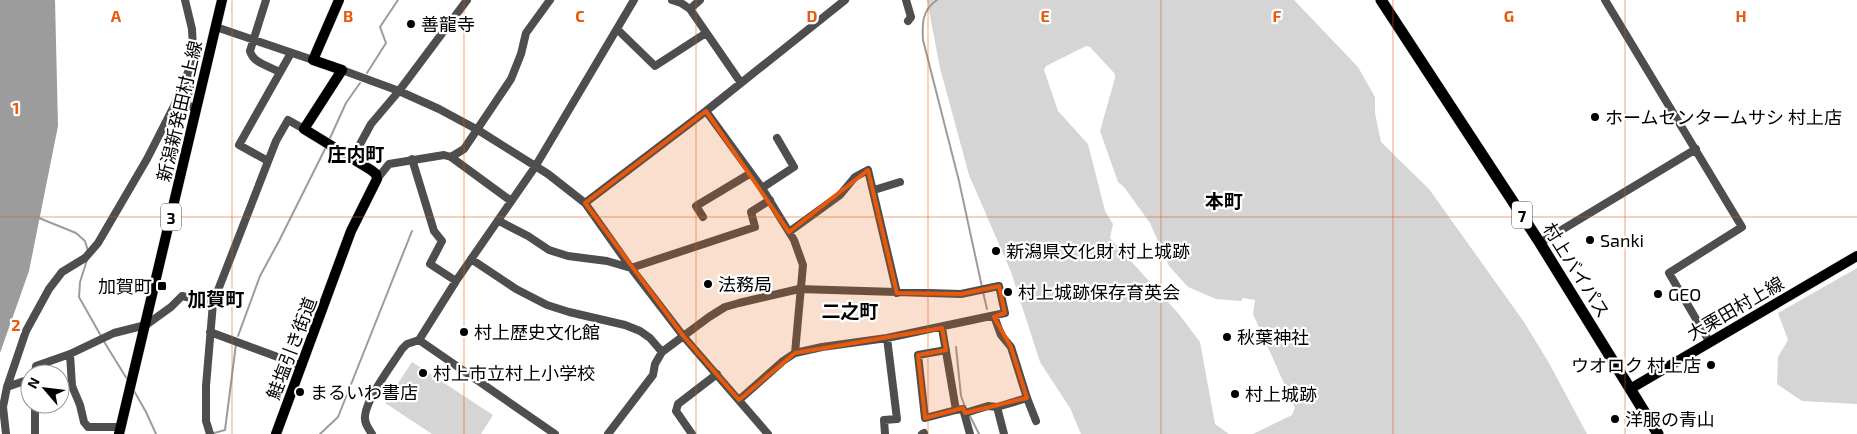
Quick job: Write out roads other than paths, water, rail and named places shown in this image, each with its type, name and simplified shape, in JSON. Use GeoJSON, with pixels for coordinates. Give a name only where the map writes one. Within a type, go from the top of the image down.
{"type":"FeatureCollection","features":[{"type":"Feature","properties":{"kind":"highway","name":"村上バイパス"},"geometry":{"type":"LineString","coordinates":[[1381,0],[1540,243],[1658,434]]}},
{"type":"Feature","properties":{"kind":"main road","name":"新潟新発田村上線"},"geometry":{"type":"LineString","coordinates":[[120,431],[222,0]]}},
{"type":"Feature","properties":{"kind":"main road"},"geometry":{"type":"LineString","coordinates":[[339,0],[313,60],[342,70],[304,129],[371,170],[378,179]]}},
{"type":"Feature","properties":{"kind":"main road","name":"鮭塩引き街道"},"geometry":{"type":"LineString","coordinates":[[276,434],[351,231],[378,179]]}},
{"type":"Feature","properties":{"kind":"main road","name":"大栗田村上線"},"geometry":{"type":"LineString","coordinates":[[1630,389],[1857,256]]}},
{"type":"Feature","properties":{"kind":"street"},"geometry":{"type":"LineString","coordinates":[[185,0],[192,29],[194,69],[186,104],[195,109]]}},
{"type":"Feature","properties":{"kind":"street"},"geometry":{"type":"LineString","coordinates":[[266,0],[250,50],[252,56],[257,61],[279,72]]}},
{"type":"Feature","properties":{"kind":"street"},"geometry":{"type":"LineString","coordinates":[[352,159],[371,124],[399,91],[466,0]]}},
{"type":"Feature","properties":{"kind":"street"},"geometry":{"type":"LineString","coordinates":[[451,157],[464,149],[511,79],[521,54],[526,33],[550,0]]}},
{"type":"Feature","properties":{"kind":"street"},"geometry":{"type":"LineString","coordinates":[[372,434],[364,418],[366,407],[402,349],[407,344],[419,340],[456,281],[535,167],[634,0]]}},
{"type":"Feature","properties":{"kind":"street"},"geometry":{"type":"LineString","coordinates":[[672,0],[681,2],[690,9],[742,82]]}},
{"type":"Feature","properties":{"kind":"street"},"geometry":{"type":"LineString","coordinates":[[690,9],[700,0]]}},
{"type":"Feature","properties":{"kind":"street"},"geometry":{"type":"LineString","coordinates":[[585,203],[706,111],[845,0]]}},
{"type":"Feature","properties":{"kind":"street"},"geometry":{"type":"LineString","coordinates":[[906,0],[911,17],[908,21]]}},
{"type":"Feature","properties":{"kind":"street"},"geometry":{"type":"LineString","coordinates":[[1605,0],[1742,227],[1677,266],[1669,273],[1710,342]]}},
{"type":"Feature","properties":{"kind":"street"},"geometry":{"type":"LineString","coordinates":[[216,27],[313,60]]}},
{"type":"Feature","properties":{"kind":"street"},"geometry":{"type":"LineString","coordinates":[[617,29],[655,66],[706,33]]}},
{"type":"Feature","properties":{"kind":"street"},"geometry":{"type":"LineString","coordinates":[[268,162],[238,145],[291,53]]}},
{"type":"Feature","properties":{"kind":"street"},"geometry":{"type":"LineString","coordinates":[[6,434],[3,407],[7,388],[26,331],[49,289],[62,272],[85,258],[98,244],[174,106],[193,60]]}},
{"type":"Feature","properties":{"kind":"street"},"geometry":{"type":"LineString","coordinates":[[342,70],[439,108],[478,130],[568,188],[585,203],[631,268],[684,337],[768,434]]}},
{"type":"Feature","properties":{"kind":"street"},"geometry":{"type":"LineString","coordinates":[[706,111],[762,188],[794,240],[802,266],[795,353]]}},
{"type":"Feature","properties":{"kind":"street"},"geometry":{"type":"LineString","coordinates":[[210,434],[206,421],[206,386],[213,303],[268,162],[288,120],[304,129]]}},
{"type":"Feature","properties":{"kind":"street"},"geometry":{"type":"LineString","coordinates":[[762,188],[794,167],[777,138]]}},
{"type":"Feature","properties":{"kind":"street"},"geometry":{"type":"LineString","coordinates":[[1540,243],[1696,149]]}},
{"type":"Feature","properties":{"kind":"street"},"geometry":{"type":"LineString","coordinates":[[378,179],[389,164],[444,155],[451,157],[512,201]]}},
{"type":"Feature","properties":{"kind":"street"},"geometry":{"type":"LineString","coordinates":[[412,159],[434,231],[442,241],[430,264],[456,281]]}},
{"type":"Feature","properties":{"kind":"street"},"geometry":{"type":"LineString","coordinates":[[789,232],[840,195],[855,177],[868,170],[897,293]]}},
{"type":"Feature","properties":{"kind":"street"},"geometry":{"type":"LineString","coordinates":[[703,217],[696,206],[751,173]]}},
{"type":"Feature","properties":{"kind":"street"},"geometry":{"type":"LineString","coordinates":[[874,190],[900,182]]}},
{"type":"Feature","properties":{"kind":"street"},"geometry":{"type":"LineString","coordinates":[[498,221],[528,236],[549,250],[568,256],[607,261],[631,268],[755,227],[751,212],[770,200]]}},
{"type":"Feature","properties":{"kind":"street"},"geometry":{"type":"LineString","coordinates":[[471,259],[516,289],[546,305],[640,331],[650,338],[662,352]]}},
{"type":"Feature","properties":{"kind":"street"},"geometry":{"type":"LineString","coordinates":[[608,434],[653,375],[655,364],[662,352],[725,307],[799,289],[961,294],[999,286],[1005,313],[942,328],[795,353],[783,360],[739,400]]}},
{"type":"Feature","properties":{"kind":"street"},"geometry":{"type":"LineString","coordinates":[[42,364],[70,354],[114,333],[146,325],[171,307],[182,296],[213,303]]}},
{"type":"Feature","properties":{"kind":"street"},"geometry":{"type":"LineString","coordinates":[[994,316],[1001,335],[1011,347],[1036,421]]}},
{"type":"Feature","properties":{"kind":"street"},"geometry":{"type":"LineString","coordinates":[[942,328],[956,410]]}},
{"type":"Feature","properties":{"kind":"street"},"geometry":{"type":"LineString","coordinates":[[210,332],[302,366]]}},
{"type":"Feature","properties":{"kind":"street"},"geometry":{"type":"LineString","coordinates":[[885,434],[884,420],[897,420],[887,338]]}},
{"type":"Feature","properties":{"kind":"street"},"geometry":{"type":"LineString","coordinates":[[419,340],[554,434]]}},
{"type":"Feature","properties":{"kind":"street"},"geometry":{"type":"LineString","coordinates":[[946,350],[918,355],[925,418],[963,409],[970,434]]}},
{"type":"Feature","properties":{"kind":"street"},"geometry":{"type":"LineString","coordinates":[[70,354],[72,386],[80,405],[84,422],[88,427],[120,431]]}},
{"type":"Feature","properties":{"kind":"street"},"geometry":{"type":"LineString","coordinates":[[692,434],[676,411],[678,404],[716,374]]}},
{"type":"Feature","properties":{"kind":"street"},"geometry":{"type":"LineString","coordinates":[[7,388],[20,383]]}},
{"type":"Feature","properties":{"kind":"street"},"geometry":{"type":"LineString","coordinates":[[965,413],[988,406],[997,407],[1028,398]]}},
{"type":"Feature","properties":{"kind":"street"},"geometry":{"type":"LineString","coordinates":[[997,407],[1004,434]]}},
{"type":"Feature","properties":{"kind":"street"},"geometry":{"type":"LineString","coordinates":[[34,414],[35,434]]}},
{"type":"Feature","properties":{"kind":"waterway"},"geometry":{"type":"LineString","coordinates":[[367,73],[386,43],[380,27],[398,0]]}},
{"type":"Feature","properties":{"kind":"waterway"},"geometry":{"type":"LineString","coordinates":[[937,0],[928,8],[924,18],[923,40],[959,181],[982,287]]}},
{"type":"Feature","properties":{"kind":"waterway"},"geometry":{"type":"LineString","coordinates":[[330,138],[346,103],[360,83]]}},
{"type":"Feature","properties":{"kind":"waterway"},"geometry":{"type":"LineString","coordinates":[[238,336],[260,276],[325,149]]}},
{"type":"Feature","properties":{"kind":"waterway"},"geometry":{"type":"LineString","coordinates":[[39,218],[76,233],[85,241],[88,251]]}},
{"type":"Feature","properties":{"kind":"waterway"},"geometry":{"type":"LineString","coordinates":[[320,434],[338,417],[412,231]]}},
{"type":"Feature","properties":{"kind":"waterway"},"geometry":{"type":"LineString","coordinates":[[87,260],[80,282],[79,297],[101,336]]}},
{"type":"Feature","properties":{"kind":"waterway"},"geometry":{"type":"LineString","coordinates":[[983,292],[987,309]]}},
{"type":"Feature","properties":{"kind":"waterway"},"geometry":{"type":"LineString","coordinates":[[103,340],[127,379]]}},
{"type":"Feature","properties":{"kind":"waterway"},"geometry":{"type":"LineString","coordinates":[[214,433],[225,430],[236,344]]}},
{"type":"Feature","properties":{"kind":"waterway"},"geometry":{"type":"LineString","coordinates":[[956,347],[961,396],[965,407]]}},
{"type":"Feature","properties":{"kind":"waterway"},"geometry":{"type":"LineString","coordinates":[[133,389],[156,434]]}},
{"type":"Feature","properties":{"kind":"waterway"},"geometry":{"type":"LineString","coordinates":[[969,414],[979,434]]}},
{"type":"Feature","properties":{"kind":"place","name":"善龍寺"},"geometry":{"type":"Point","coordinates":[411,24]}},
{"type":"Feature","properties":{"kind":"place","name":"ホームセンタームサシ 村上店"},"geometry":{"type":"Point","coordinates":[1595,117]}},
{"type":"Feature","properties":{"kind":"place","name":"Sanki"},"geometry":{"type":"Point","coordinates":[1590,240]}},
{"type":"Feature","properties":{"kind":"place","name":"新潟県文化財 村上城跡"},"geometry":{"type":"Point","coordinates":[996,251]}},
{"type":"Feature","properties":{"kind":"place","name":"法務局"},"geometry":{"type":"Point","coordinates":[708,284]}},
{"type":"Feature","properties":{"kind":"place","name":"加賀町"},"geometry":{"type":"Point","coordinates":[162,286]}},
{"type":"Feature","properties":{"kind":"place","name":"村上城跡保存育英会"},"geometry":{"type":"Point","coordinates":[1008,292]}},
{"type":"Feature","properties":{"kind":"place","name":"GEO"},"geometry":{"type":"Point","coordinates":[1658,294]}},
{"type":"Feature","properties":{"kind":"place","name":"村上歴史文化館"},"geometry":{"type":"Point","coordinates":[464,332]}},
{"type":"Feature","properties":{"kind":"place","name":"秋葉神社"},"geometry":{"type":"Point","coordinates":[1227,337]}},
{"type":"Feature","properties":{"kind":"place","name":"ウオロク 村上店"},"geometry":{"type":"Point","coordinates":[1711,365]}},
{"type":"Feature","properties":{"kind":"place","name":"村上市立村上小学校"},"geometry":{"type":"Point","coordinates":[423,373]}},
{"type":"Feature","properties":{"kind":"place","name":"まるいわ書店"},"geometry":{"type":"Point","coordinates":[300,392]}},
{"type":"Feature","properties":{"kind":"place","name":"村上城跡"},"geometry":{"type":"Point","coordinates":[1235,394]}},
{"type":"Feature","properties":{"kind":"place","name":"洋服の青山"},"geometry":{"type":"Point","coordinates":[1615,419]}},
{"type":"Feature","properties":{"kind":"district","name":"庄内町"},"geometry":{"type":"Point","coordinates":[356,153]}},
{"type":"Feature","properties":{"kind":"district","name":"本町"},"geometry":{"type":"Point","coordinates":[1224,200]}},
{"type":"Feature","properties":{"kind":"district","name":"加賀町"},"geometry":{"type":"Point","coordinates":[216,298]}},
{"type":"Feature","properties":{"kind":"district","name":"二之町"},"geometry":{"type":"Point","coordinates":[850,310]}}]}
